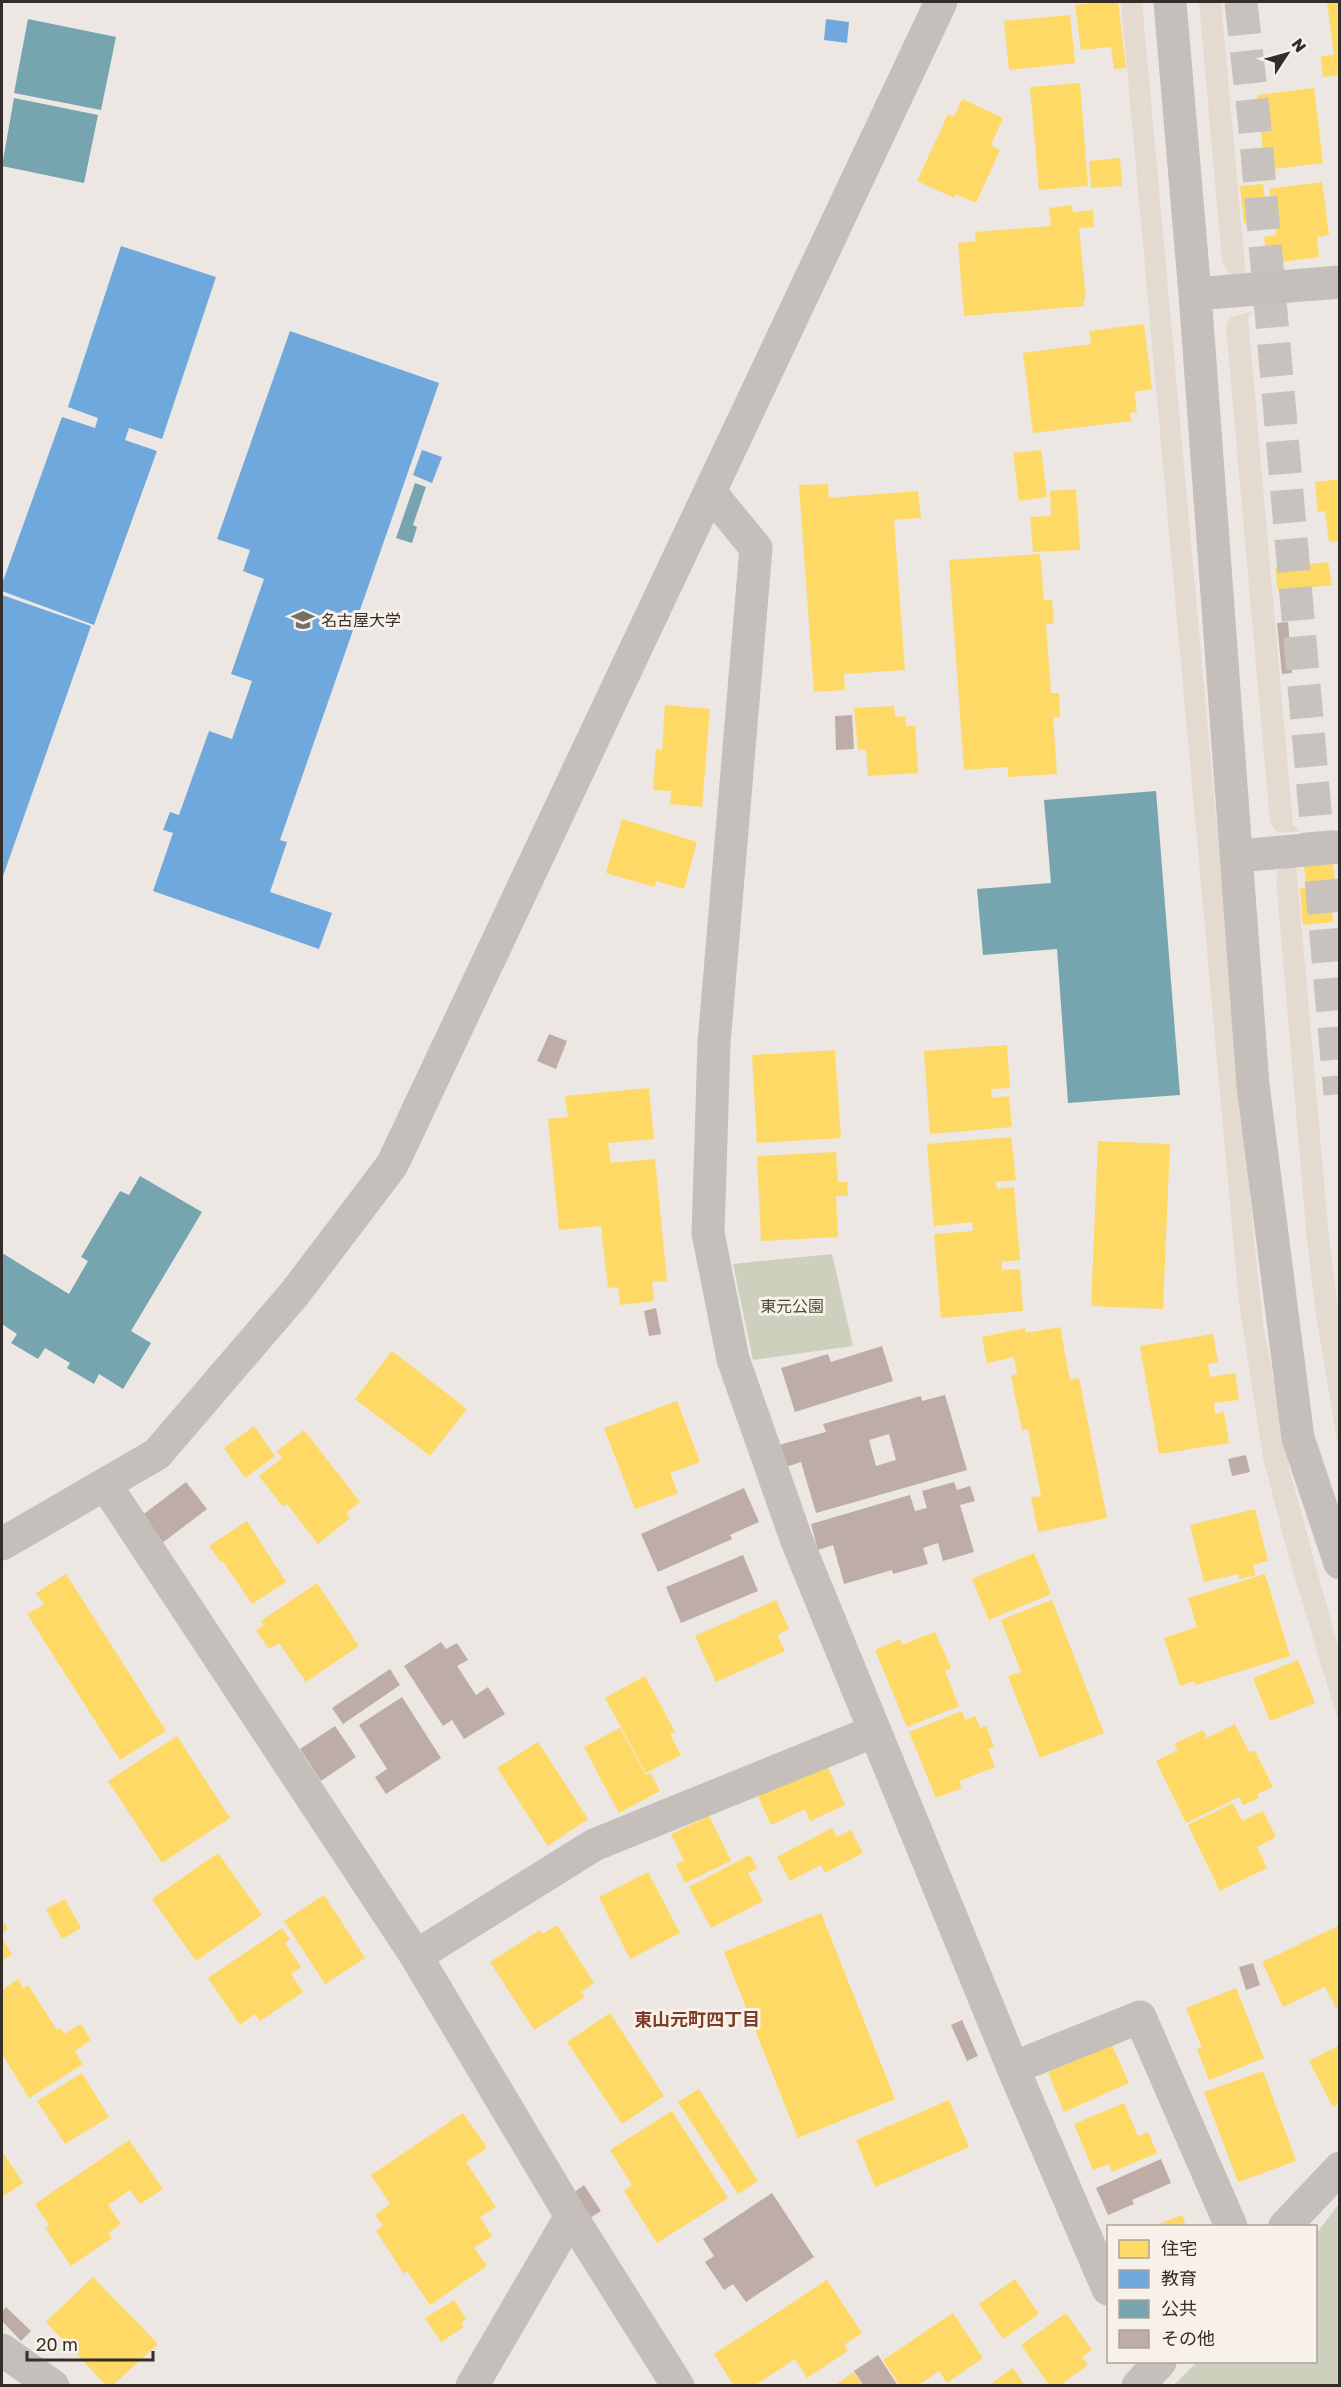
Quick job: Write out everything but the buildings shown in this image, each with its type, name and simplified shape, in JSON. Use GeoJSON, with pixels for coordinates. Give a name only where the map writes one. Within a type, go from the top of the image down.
{"type":"FeatureCollection","features":[{"type":"Feature","properties":{"kind":"street"},"geometry":{"type":"LineString","coordinates":[[2,1545],[157,1454],[295,1293],[392,1165],[941,2]]}},
{"type":"Feature","properties":{"kind":"street"},"geometry":{"type":"LineString","coordinates":[[1170,2],[1195,294],[1253,1085],[1298,1438],[1340,1563]]}},
{"type":"Feature","properties":{"kind":"street"},"geometry":{"type":"LineString","coordinates":[[1195,294],[1340,282]]}},
{"type":"Feature","properties":{"kind":"street"},"geometry":{"type":"LineString","coordinates":[[710,492],[756,548],[714,1043],[708,1233],[733,1359],[797,1541],[1013,2068],[1107,2287]]}},
{"type":"Feature","properties":{"kind":"street"},"geometry":{"type":"LineString","coordinates":[[1237,856],[1340,848]]}},
{"type":"Feature","properties":{"kind":"street"},"geometry":{"type":"LineString","coordinates":[[105,1484],[416,1956],[571,2216],[678,2385]]}},
{"type":"Feature","properties":{"kind":"street"},"geometry":{"type":"LineString","coordinates":[[416,1956],[594,1845],[875,1731]]}},
{"type":"Feature","properties":{"kind":"street"},"geometry":{"type":"LineString","coordinates":[[1013,2068],[1140,2017],[1231,2225]]}},
{"type":"Feature","properties":{"kind":"street"},"geometry":{"type":"LineString","coordinates":[[1286,2225],[1340,2168]]}},
{"type":"Feature","properties":{"kind":"street"},"geometry":{"type":"LineString","coordinates":[[472,2385],[571,2216]]}},
{"type":"Feature","properties":{"kind":"street"},"geometry":{"type":"LineString","coordinates":[[2,2350],[53,2385]]}},
{"type":"Feature","properties":{"kind":"green space","name":"東元公園"},"geometry":{"type":"Polygon","coordinates":[[[832,1254],[853,1346],[753,1360],[733,1264],[832,1254]]]}},
{"type":"Feature","properties":{"kind":"green space"},"geometry":{"type":"Polygon","coordinates":[[[1339,2204],[1339,2385],[1174,2385],[1196,2363],[1317,2363],[1317,2233],[1339,2204]]]}},
{"type":"Feature","properties":{"kind":"shaded area"},"geometry":{"type":"Polygon","coordinates":[[[1121,2],[1142,2],[1263,1323],[1290,1472],[1339,1650],[1339,1724],[1289,1558],[1263,1458],[1239,1303],[1121,2]]]}},
{"type":"Feature","properties":{"kind":"shaded area"},"geometry":{"type":"Polygon","coordinates":[[[1199,2],[1221,2],[1246,277],[1231,276],[1222,262],[1199,2]]]}},
{"type":"Feature","properties":{"kind":"shaded area"},"geometry":{"type":"Polygon","coordinates":[[[1253,311],[1248,318],[1293,825],[1300,831],[1283,833],[1275,830],[1270,822],[1226,327],[1231,317],[1253,311]]]}},
{"type":"Feature","properties":{"kind":"shaded area"},"geometry":{"type":"Polygon","coordinates":[[[1296,863],[1329,1238],[1339,1317],[1339,1452],[1316,1314],[1307,1240],[1276,878],[1278,870],[1296,863]]]}},
{"type":"Feature","properties":{"kind":"tunnel"},"geometry":{"type":"LineString","coordinates":[[1241,2],[1254,119],[1340,1094]]}},
{"type":"Feature","properties":{"kind":"place","name":"名古屋大学"},"geometry":{"type":"Point","coordinates":[303,620]}},
{"type":"Feature","properties":{"kind":"district","name":"東山元町四丁目"},"geometry":{"type":"Point","coordinates":[697,2019]}}]}
